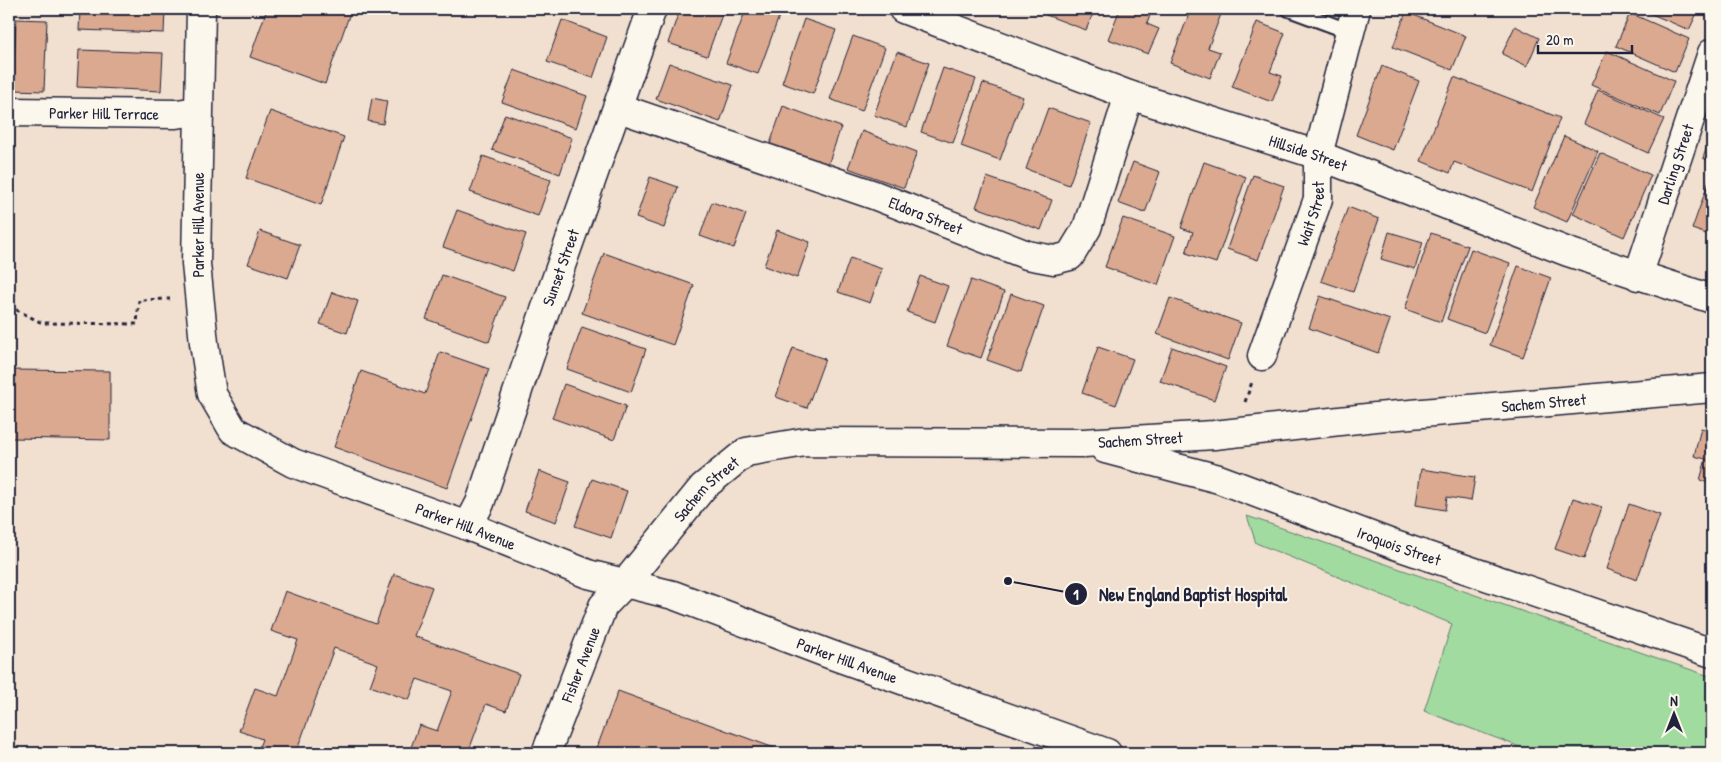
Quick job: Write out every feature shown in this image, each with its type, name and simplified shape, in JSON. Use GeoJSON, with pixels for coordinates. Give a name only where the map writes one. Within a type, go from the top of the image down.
{"type":"FeatureCollection","features":[{"type":"Feature","properties":{"kind":"street","name":"Parker Hill Avenue"},"geometry":{"type":"LineString","coordinates":[[201,9],[196,264],[204,343],[212,394],[233,430],[293,464],[468,526],[588,574],[672,595],[829,654],[1107,753]]}},
{"type":"Feature","properties":{"kind":"street","name":"Sunset Street"},"geometry":{"type":"LineString","coordinates":[[468,526],[480,503],[542,319],[652,9]]}},
{"type":"Feature","properties":{"kind":"street","name":"Hillside Street"},"geometry":{"type":"LineString","coordinates":[[903,9],[1129,95],[1318,155],[1568,252],[1712,299]]}},
{"type":"Feature","properties":{"kind":"street","name":"Wait Street"},"geometry":{"type":"LineString","coordinates":[[1262,356],[1318,199],[1318,155],[1354,21]]}},
{"type":"Feature","properties":{"kind":"street","name":"Darling Street"},"geometry":{"type":"LineString","coordinates":[[1638,276],[1712,53]]}},
{"type":"Feature","properties":{"kind":"street","name":"Eldora Street"},"geometry":{"type":"LineString","coordinates":[[618,108],[874,195],[1027,255],[1054,260],[1070,256],[1087,228],[1129,95]]}},
{"type":"Feature","properties":{"kind":"street","name":"Parker Hill Terrace"},"geometry":{"type":"LineString","coordinates":[[9,112],[176,114],[198,111]]}},
{"type":"Feature","properties":{"kind":"street","name":"Sachem Street"},"geometry":{"type":"LineString","coordinates":[[626,582],[703,487],[746,452],[804,442],[1084,443],[1214,435],[1376,418],[1712,388]]}},
{"type":"Feature","properties":{"kind":"street","name":"Iroquois Street"},"geometry":{"type":"LineString","coordinates":[[1084,443],[1219,479],[1395,545],[1712,653]]}},
{"type":"Feature","properties":{"kind":"street","name":"Fisher Avenue"},"geometry":{"type":"LineString","coordinates":[[546,753],[603,606],[626,582]]}},
{"type":"Feature","properties":{"kind":"lane"},"geometry":{"type":"LineString","coordinates":[[1289,9],[1354,21]]}},
{"type":"Feature","properties":{"kind":"path"},"geometry":{"type":"LineString","coordinates":[[9,306],[42,323],[137,324],[139,300],[173,299]]}},
{"type":"Feature","properties":{"kind":"green space"},"geometry":{"type":"Polygon","coordinates":[[[1247,516],[1712,677],[1712,753],[1536,753],[1424,711],[1452,624],[1256,543],[1247,516]]]}},
{"type":"Feature","properties":{"kind":"building"},"geometry":{"type":"Polygon","coordinates":[[[80,9],[165,9],[164,33],[79,30],[80,9]]]}},
{"type":"Feature","properties":{"kind":"building"},"geometry":{"type":"Polygon","coordinates":[[[267,9],[338,9],[350,13],[325,84],[250,57],[267,9]]]}},
{"type":"Feature","properties":{"kind":"building"},"geometry":{"type":"Polygon","coordinates":[[[680,9],[724,9],[707,56],[668,43],[680,9]]]}},
{"type":"Feature","properties":{"kind":"building"},"geometry":{"type":"Polygon","coordinates":[[[746,9],[775,9],[781,11],[758,74],[726,63],[746,9]]]}},
{"type":"Feature","properties":{"kind":"building"},"geometry":{"type":"Polygon","coordinates":[[[1049,9],[1095,9],[1086,30],[1046,15],[1049,9]]]}},
{"type":"Feature","properties":{"kind":"building"},"geometry":{"type":"Polygon","coordinates":[[[1120,9],[1152,9],[1147,24],[1159,29],[1148,54],[1108,39],[1120,9]]]}},
{"type":"Feature","properties":{"kind":"building"},"geometry":{"type":"Polygon","coordinates":[[[1191,9],[1223,9],[1208,48],[1220,52],[1210,78],[1170,63],[1191,9]]]}},
{"type":"Feature","properties":{"kind":"building"},"geometry":{"type":"Polygon","coordinates":[[[1640,9],[1699,9],[1689,30],[1640,9]]]}},
{"type":"Feature","properties":{"kind":"building"},"geometry":{"type":"Polygon","coordinates":[[[1406,12],[1466,36],[1452,70],[1393,47],[1406,12]]]}},
{"type":"Feature","properties":{"kind":"building"},"geometry":{"type":"Polygon","coordinates":[[[1630,13],[1689,39],[1675,72],[1616,46],[1630,13]]]}},
{"type":"Feature","properties":{"kind":"building"},"geometry":{"type":"Polygon","coordinates":[[[16,19],[47,20],[44,91],[13,90],[16,19]]]}},
{"type":"Feature","properties":{"kind":"building"},"geometry":{"type":"Polygon","coordinates":[[[804,19],[836,30],[813,94],[782,83],[804,19]]]}},
{"type":"Feature","properties":{"kind":"building"},"geometry":{"type":"Polygon","coordinates":[[[562,20],[607,37],[593,78],[547,62],[562,20]]]}},
{"type":"Feature","properties":{"kind":"building"},"geometry":{"type":"Polygon","coordinates":[[[1257,22],[1285,33],[1270,72],[1282,76],[1272,102],[1232,87],[1257,22]]]}},
{"type":"Feature","properties":{"kind":"building"},"geometry":{"type":"Polygon","coordinates":[[[1515,26],[1539,38],[1527,66],[1502,54],[1515,26]]]}},
{"type":"Feature","properties":{"kind":"building"},"geometry":{"type":"Polygon","coordinates":[[[853,36],[885,48],[862,111],[830,99],[853,36]]]}},
{"type":"Feature","properties":{"kind":"building"},"geometry":{"type":"Polygon","coordinates":[[[79,50],[163,53],[161,91],[77,87],[79,50]]]}},
{"type":"Feature","properties":{"kind":"building"},"geometry":{"type":"Polygon","coordinates":[[[1607,51],[1674,81],[1660,115],[1591,85],[1607,51]]]}},
{"type":"Feature","properties":{"kind":"building"},"geometry":{"type":"Polygon","coordinates":[[[897,52],[929,63],[907,127],[874,115],[897,52]]]}},
{"type":"Feature","properties":{"kind":"building"},"geometry":{"type":"Polygon","coordinates":[[[669,63],[733,85],[720,122],[656,99],[669,63]]]}},
{"type":"Feature","properties":{"kind":"building"},"geometry":{"type":"Polygon","coordinates":[[[1382,66],[1419,81],[1393,150],[1356,135],[1382,66]]]}},
{"type":"Feature","properties":{"kind":"building"},"geometry":{"type":"Polygon","coordinates":[[[943,68],[976,79],[953,143],[921,132],[943,68]]]}},
{"type":"Feature","properties":{"kind":"building"},"geometry":{"type":"Polygon","coordinates":[[[514,70],[587,96],[576,128],[502,102],[514,70]]]}},
{"type":"Feature","properties":{"kind":"building"},"geometry":{"type":"Polygon","coordinates":[[[1454,77],[1560,118],[1532,192],[1454,162],[1450,173],[1421,161],[1454,77]]]}},
{"type":"Feature","properties":{"kind":"building"},"geometry":{"type":"Polygon","coordinates":[[[983,83],[1023,97],[1000,160],[961,146],[983,83]]]}},
{"type":"Feature","properties":{"kind":"building"},"geometry":{"type":"Polygon","coordinates":[[[1598,90],[1664,119],[1648,153],[1584,124],[1598,90]]]}},
{"type":"Feature","properties":{"kind":"building"},"geometry":{"type":"Polygon","coordinates":[[[372,98],[387,101],[383,124],[368,121],[372,98]]]}},
{"type":"Feature","properties":{"kind":"building"},"geometry":{"type":"Polygon","coordinates":[[[783,106],[841,127],[828,165],[770,144],[783,106]]]}},
{"type":"Feature","properties":{"kind":"building"},"geometry":{"type":"Polygon","coordinates":[[[1048,108],[1091,123],[1069,185],[1026,169],[1048,108]]]}},
{"type":"Feature","properties":{"kind":"building"},"geometry":{"type":"Polygon","coordinates":[[[270,111],[344,137],[321,205],[246,178],[270,111]]]}},
{"type":"Feature","properties":{"kind":"building"},"geometry":{"type":"Polygon","coordinates":[[[505,114],[572,138],[560,174],[492,150],[505,114]]]}},
{"type":"Feature","properties":{"kind":"building"},"geometry":{"type":"Polygon","coordinates":[[[862,131],[917,152],[904,188],[848,168],[862,131]]]}},
{"type":"Feature","properties":{"kind":"building"},"geometry":{"type":"Polygon","coordinates":[[[1712,132],[1712,162],[1703,158],[1712,132]]]}},
{"type":"Feature","properties":{"kind":"building"},"geometry":{"type":"Polygon","coordinates":[[[1564,136],[1598,151],[1567,222],[1533,207],[1564,136]]]}},
{"type":"Feature","properties":{"kind":"building"},"geometry":{"type":"Polygon","coordinates":[[[1600,153],[1651,175],[1624,237],[1573,214],[1600,153]]]}},
{"type":"Feature","properties":{"kind":"building"},"geometry":{"type":"Polygon","coordinates":[[[483,156],[551,180],[538,216],[470,192],[483,156]]]}},
{"type":"Feature","properties":{"kind":"building"},"geometry":{"type":"Polygon","coordinates":[[[1133,162],[1160,172],[1145,213],[1118,203],[1133,162]]]}},
{"type":"Feature","properties":{"kind":"building"},"geometry":{"type":"Polygon","coordinates":[[[1204,162],[1246,177],[1216,263],[1186,253],[1193,232],[1181,228],[1204,162]]]}},
{"type":"Feature","properties":{"kind":"building"},"geometry":{"type":"Polygon","coordinates":[[[1253,175],[1284,186],[1258,260],[1227,249],[1253,175]]]}},
{"type":"Feature","properties":{"kind":"building"},"geometry":{"type":"Polygon","coordinates":[[[650,177],[678,187],[664,228],[636,218],[650,177]]]}},
{"type":"Feature","properties":{"kind":"building"},"geometry":{"type":"Polygon","coordinates":[[[987,177],[1052,200],[1041,230],[976,207],[987,177]]]}},
{"type":"Feature","properties":{"kind":"building"},"geometry":{"type":"Polygon","coordinates":[[[1710,178],[1712,179],[1712,236],[1692,229],[1710,178]]]}},
{"type":"Feature","properties":{"kind":"building"},"geometry":{"type":"Polygon","coordinates":[[[712,202],[746,214],[734,248],[700,236],[712,202]]]}},
{"type":"Feature","properties":{"kind":"building"},"geometry":{"type":"Polygon","coordinates":[[[1348,207],[1379,219],[1353,292],[1321,281],[1348,207]]]}},
{"type":"Feature","properties":{"kind":"building"},"geometry":{"type":"Polygon","coordinates":[[[457,210],[526,234],[513,271],[443,247],[457,210]]]}},
{"type":"Feature","properties":{"kind":"building"},"geometry":{"type":"Polygon","coordinates":[[[1123,218],[1175,236],[1158,285],[1105,267],[1123,218]]]}},
{"type":"Feature","properties":{"kind":"building"},"geometry":{"type":"Polygon","coordinates":[[[777,230],[810,242],[797,278],[764,266],[777,230]]]}},
{"type":"Feature","properties":{"kind":"building"},"geometry":{"type":"Polygon","coordinates":[[[260,231],[300,245],[288,278],[248,264],[260,231]]]}},
{"type":"Feature","properties":{"kind":"building"},"geometry":{"type":"Polygon","coordinates":[[[1389,232],[1423,242],[1415,269],[1381,259],[1389,232]]]}},
{"type":"Feature","properties":{"kind":"building"},"geometry":{"type":"Polygon","coordinates":[[[1431,233],[1468,246],[1441,322],[1405,309],[1431,233]]]}},
{"type":"Feature","properties":{"kind":"building"},"geometry":{"type":"Polygon","coordinates":[[[1471,249],[1510,263],[1485,333],[1447,319],[1471,249]]]}},
{"type":"Feature","properties":{"kind":"building"},"geometry":{"type":"Polygon","coordinates":[[[604,253],[694,285],[673,345],[582,313],[604,253]]]}},
{"type":"Feature","properties":{"kind":"building"},"geometry":{"type":"Polygon","coordinates":[[[850,258],[882,269],[870,303],[838,292],[850,258]]]}},
{"type":"Feature","properties":{"kind":"building"},"geometry":{"type":"Polygon","coordinates":[[[1518,266],[1551,278],[1523,357],[1490,345],[1518,266]]]}},
{"type":"Feature","properties":{"kind":"building"},"geometry":{"type":"Polygon","coordinates":[[[442,275],[505,297],[489,342],[426,319],[442,275]]]}},
{"type":"Feature","properties":{"kind":"building"},"geometry":{"type":"Polygon","coordinates":[[[920,276],[948,286],[935,322],[907,312],[920,276]]]}},
{"type":"Feature","properties":{"kind":"building"},"geometry":{"type":"Polygon","coordinates":[[[971,280],[1004,292],[981,358],[947,346],[971,280]]]}},
{"type":"Feature","properties":{"kind":"building"},"geometry":{"type":"Polygon","coordinates":[[[332,292],[358,301],[347,333],[320,324],[332,292]]]}},
{"type":"Feature","properties":{"kind":"building"},"geometry":{"type":"Polygon","coordinates":[[[1011,294],[1044,306],[1021,372],[987,360],[1011,294]]]}},
{"type":"Feature","properties":{"kind":"building"},"geometry":{"type":"Polygon","coordinates":[[[1320,296],[1390,320],[1378,353],[1309,328],[1320,296]]]}},
{"type":"Feature","properties":{"kind":"building"},"geometry":{"type":"Polygon","coordinates":[[[1170,298],[1241,323],[1228,360],[1157,334],[1170,298]]]}},
{"type":"Feature","properties":{"kind":"building"},"geometry":{"type":"Polygon","coordinates":[[[582,327],[646,349],[631,392],[567,369],[582,327]]]}},
{"type":"Feature","properties":{"kind":"building"},"geometry":{"type":"Polygon","coordinates":[[[1098,347],[1133,359],[1116,405],[1082,393],[1098,347]]]}},
{"type":"Feature","properties":{"kind":"building"},"geometry":{"type":"Polygon","coordinates":[[[1172,347],[1226,367],[1214,400],[1160,381],[1172,347]]]}},
{"type":"Feature","properties":{"kind":"building"},"geometry":{"type":"Polygon","coordinates":[[[793,348],[825,359],[807,408],[776,397],[793,348]]]}},
{"type":"Feature","properties":{"kind":"building"},"geometry":{"type":"Polygon","coordinates":[[[440,352],[489,369],[447,488],[334,447],[361,371],[425,394],[440,352]]]}},
{"type":"Feature","properties":{"kind":"building"},"geometry":{"type":"Polygon","coordinates":[[[9,370],[110,371],[110,440],[12,438],[11,517],[9,517],[9,370]]]}},
{"type":"Feature","properties":{"kind":"building"},"geometry":{"type":"Polygon","coordinates":[[[564,384],[626,406],[614,440],[552,418],[564,384]]]}},
{"type":"Feature","properties":{"kind":"building"},"geometry":{"type":"Polygon","coordinates":[[[1701,428],[1712,431],[1712,484],[1700,480],[1706,459],[1694,456],[1701,428]]]}},
{"type":"Feature","properties":{"kind":"building"},"geometry":{"type":"Polygon","coordinates":[[[1421,469],[1475,477],[1471,501],[1447,497],[1445,510],[1416,505],[1421,469]]]}},
{"type":"Feature","properties":{"kind":"building"},"geometry":{"type":"Polygon","coordinates":[[[539,471],[570,482],[556,522],[525,511],[539,471]]]}},
{"type":"Feature","properties":{"kind":"building"},"geometry":{"type":"Polygon","coordinates":[[[592,479],[627,491],[611,538],[575,526],[592,479]]]}},
{"type":"Feature","properties":{"kind":"building"},"geometry":{"type":"Polygon","coordinates":[[[1573,498],[1602,507],[1584,559],[1555,549],[1573,498]]]}},
{"type":"Feature","properties":{"kind":"building"},"geometry":{"type":"Polygon","coordinates":[[[1629,504],[1660,515],[1637,580],[1607,569],[1629,504]]]}},
{"type":"Feature","properties":{"kind":"building"},"geometry":{"type":"Polygon","coordinates":[[[394,574],[432,587],[414,636],[519,674],[506,711],[486,704],[468,753],[409,753],[419,725],[437,731],[452,691],[417,679],[409,700],[370,686],[378,664],[334,648],[296,753],[257,753],[262,739],[239,731],[255,688],[278,696],[298,640],[271,631],[285,591],[376,624],[394,574]]]}},
{"type":"Feature","properties":{"kind":"building"},"geometry":{"type":"Polygon","coordinates":[[[618,691],[788,753],[595,753],[618,691]]]}},
{"type":"Feature","properties":{"kind":"place","name":"New England Baptist Hospital"},"geometry":{"type":"Point","coordinates":[1008,581]}}]}
